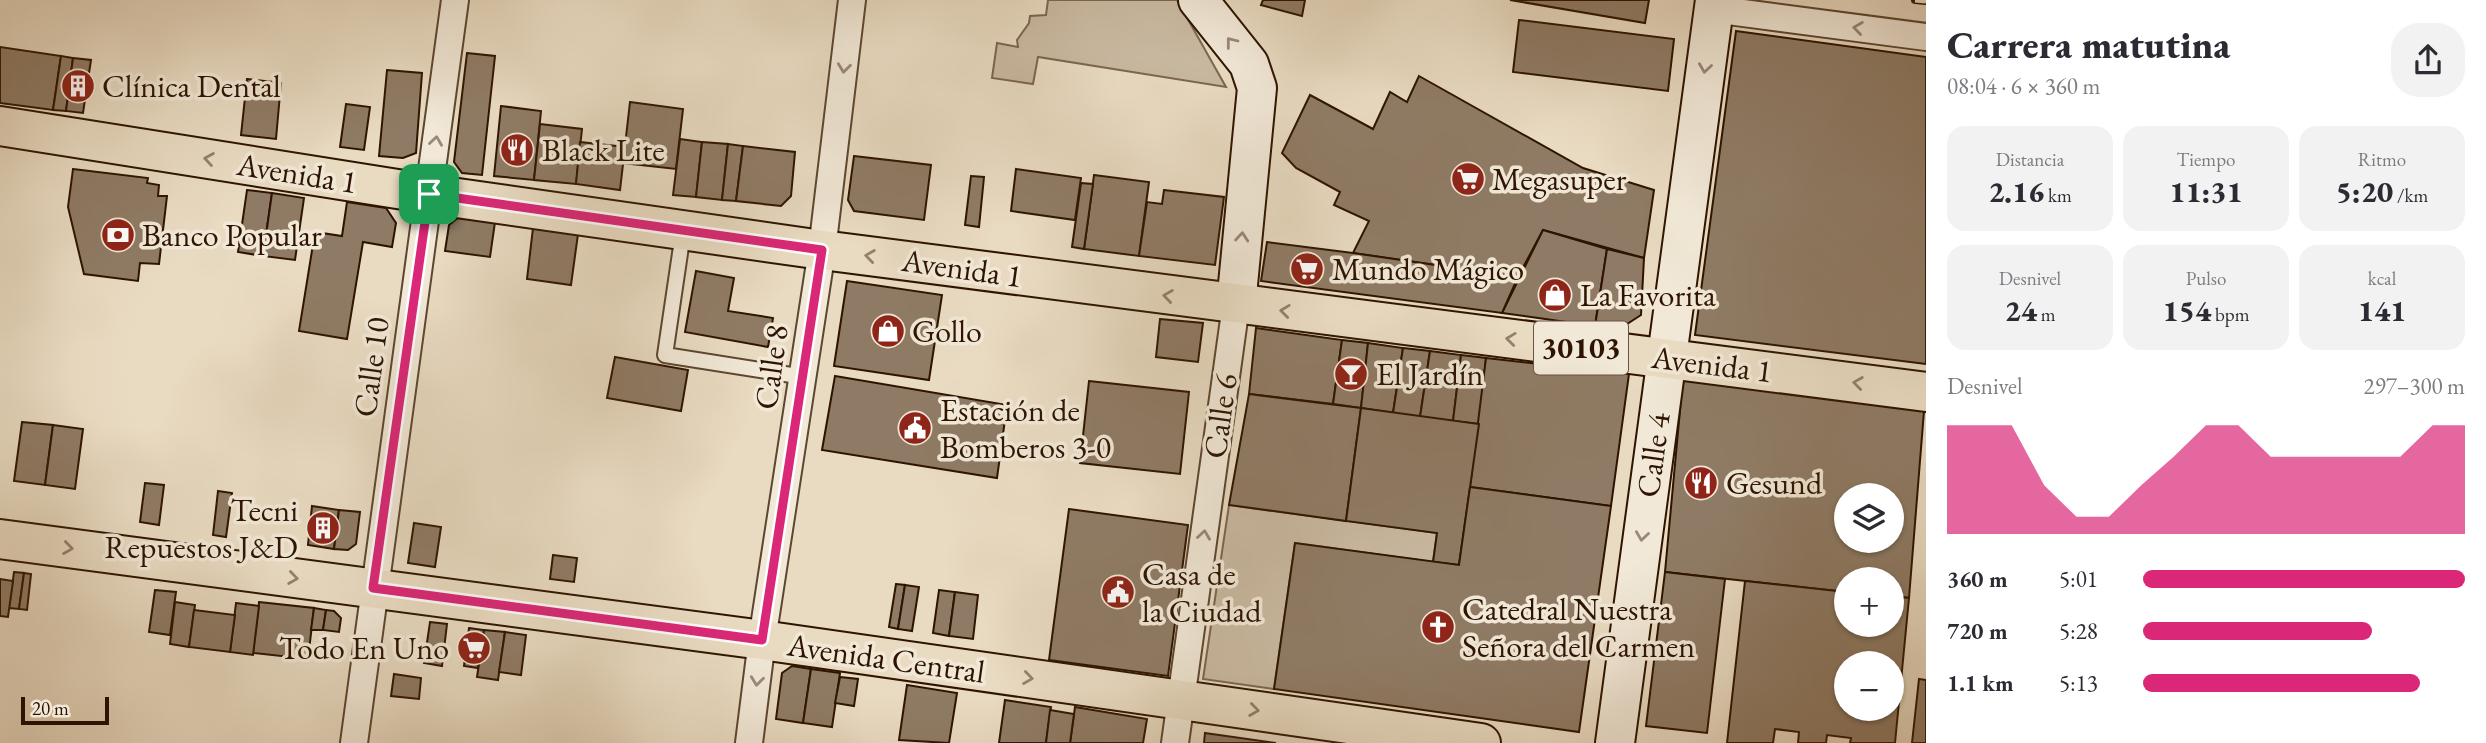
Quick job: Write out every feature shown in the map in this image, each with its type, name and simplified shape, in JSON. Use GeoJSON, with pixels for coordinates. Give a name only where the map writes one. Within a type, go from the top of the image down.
{"type":"FeatureCollection","features":[{"type":"Feature","properties":{"kind":"main road","name":"Avenida 1"},"geometry":{"type":"LineString","coordinates":[[0,127],[429,194],[822,250],[1926,392]]}},
{"type":"Feature","properties":{"kind":"main road","name":"Avenida Central"},"geometry":{"type":"LineString","coordinates":[[0,539],[762,640],[1481,743]]}},
{"type":"Feature","properties":{"kind":"street","name":"Calle 10"},"geometry":{"type":"LineString","coordinates":[[354,743],[455,0]]}},
{"type":"Feature","properties":{"kind":"street","name":"Calle 8"},"geometry":{"type":"LineString","coordinates":[[750,743],[762,640],[822,250],[852,0]]}},
{"type":"Feature","properties":{"kind":"street","name":"Calle 6"},"geometry":{"type":"LineString","coordinates":[[1175,743],[1236,305],[1256,88],[1249,64],[1198,0]]}},
{"type":"Feature","properties":{"kind":"street"},"geometry":{"type":"LineString","coordinates":[[1714,4],[1926,37]]}},
{"type":"Feature","properties":{"kind":"street","name":"Calle 4"},"geometry":{"type":"LineString","coordinates":[[1615,743],[1714,4]]}},
{"type":"Feature","properties":{"kind":"lane"},"geometry":{"type":"LineString","coordinates":[[683,230],[665,355],[804,377]]}},
{"type":"Feature","properties":{"kind":"shaded area"},"geometry":{"type":"Polygon","coordinates":[[[1048,0],[1177,0],[1226,87],[1038,57],[1033,84],[992,78],[997,43],[1018,47],[1017,40],[1029,23],[1030,16],[1046,15],[1048,0]]]}},
{"type":"Feature","properties":{"kind":"shaded area"},"geometry":{"type":"Polygon","coordinates":[[[1229,505],[1437,533],[1433,562],[1295,543],[1274,689],[1203,679],[1229,505]]]}},
{"type":"Feature","properties":{"kind":"building"},"geometry":{"type":"Polygon","coordinates":[[[1263,0],[1305,0],[1302,16],[1261,5],[1263,0]]]}},
{"type":"Feature","properties":{"kind":"building"},"geometry":{"type":"Polygon","coordinates":[[[1510,0],[1649,0],[1645,23],[1510,0]]]}},
{"type":"Feature","properties":{"kind":"building"},"geometry":{"type":"Polygon","coordinates":[[[1519,20],[1674,39],[1668,91],[1513,72],[1519,20]]]}},
{"type":"Feature","properties":{"kind":"building"},"geometry":{"type":"Polygon","coordinates":[[[1736,31],[1926,57],[1926,364],[1695,335],[1736,31]]]}},
{"type":"Feature","properties":{"kind":"building"},"geometry":{"type":"Polygon","coordinates":[[[0,47],[61,56],[53,110],[0,103],[0,47]]]}},
{"type":"Feature","properties":{"kind":"building"},"geometry":{"type":"Polygon","coordinates":[[[467,53],[495,56],[482,175],[462,173],[454,162],[467,53]]]}},
{"type":"Feature","properties":{"kind":"building"},"geometry":{"type":"Polygon","coordinates":[[[61,56],[73,58],[66,111],[53,110],[61,56]]]}},
{"type":"Feature","properties":{"kind":"building","name":"Clínica Dental"},"geometry":{"type":"Polygon","coordinates":[[[73,58],[91,60],[83,113],[66,111],[73,58]]]}},
{"type":"Feature","properties":{"kind":"building"},"geometry":{"type":"Polygon","coordinates":[[[387,70],[422,73],[416,153],[403,158],[379,156],[387,70]]]}},
{"type":"Feature","properties":{"kind":"building","name":"Megasuper"},"geometry":{"type":"Polygon","coordinates":[[[1419,76],[1583,168],[1654,190],[1644,258],[1543,230],[1518,277],[1353,253],[1369,221],[1334,205],[1340,192],[1296,168],[1282,153],[1310,95],[1373,129],[1390,92],[1407,102],[1419,76]]]}},
{"type":"Feature","properties":{"kind":"building"},"geometry":{"type":"Polygon","coordinates":[[[247,79],[281,83],[276,139],[241,135],[247,79]]]}},
{"type":"Feature","properties":{"kind":"building"},"geometry":{"type":"Polygon","coordinates":[[[630,102],[683,109],[676,169],[623,163],[630,102]]]}},
{"type":"Feature","properties":{"kind":"building"},"geometry":{"type":"Polygon","coordinates":[[[346,104],[370,107],[364,150],[340,147],[346,104]]]}},
{"type":"Feature","properties":{"kind":"building","name":"Black Lite"},"geometry":{"type":"Polygon","coordinates":[[[501,106],[541,111],[534,180],[494,176],[501,106]]]}},
{"type":"Feature","properties":{"kind":"building"},"geometry":{"type":"Polygon","coordinates":[[[540,124],[582,129],[576,184],[534,180],[540,124]]]}},
{"type":"Feature","properties":{"kind":"building"},"geometry":{"type":"Polygon","coordinates":[[[680,139],[702,142],[696,197],[673,195],[680,139]]]}},
{"type":"Feature","properties":{"kind":"building"},"geometry":{"type":"Polygon","coordinates":[[[580,142],[625,147],[620,190],[576,184],[580,142]]]}},
{"type":"Feature","properties":{"kind":"building"},"geometry":{"type":"Polygon","coordinates":[[[702,142],[728,144],[722,200],[696,197],[702,142]]]}},
{"type":"Feature","properties":{"kind":"building"},"geometry":{"type":"Polygon","coordinates":[[[728,144],[743,146],[736,201],[722,200],[728,144]]]}},
{"type":"Feature","properties":{"kind":"building"},"geometry":{"type":"Polygon","coordinates":[[[743,146],[795,152],[791,196],[781,206],[736,201],[743,146]]]}},
{"type":"Feature","properties":{"kind":"building"},"geometry":{"type":"Polygon","coordinates":[[[854,156],[931,165],[924,220],[854,211],[848,200],[854,156]]]}},
{"type":"Feature","properties":{"kind":"building","name":"Banco Popular"},"geometry":{"type":"Polygon","coordinates":[[[73,169],[148,178],[147,183],[159,185],[158,196],[167,196],[159,264],[140,263],[138,281],[84,274],[68,207],[73,169]]]}},
{"type":"Feature","properties":{"kind":"building"},"geometry":{"type":"Polygon","coordinates":[[[1016,169],[1081,178],[1075,220],[1011,211],[1016,169]]]}},
{"type":"Feature","properties":{"kind":"building"},"geometry":{"type":"Polygon","coordinates":[[[1094,175],[1149,182],[1139,256],[1084,249],[1094,175]]]}},
{"type":"Feature","properties":{"kind":"building"},"geometry":{"type":"Polygon","coordinates":[[[971,176],[984,177],[979,227],[965,225],[971,176]]]}},
{"type":"Feature","properties":{"kind":"building"},"geometry":{"type":"Polygon","coordinates":[[[1081,183],[1093,184],[1084,249],[1072,247],[1081,183]]]}},
{"type":"Feature","properties":{"kind":"building"},"geometry":{"type":"Polygon","coordinates":[[[247,190],[272,193],[263,256],[238,252],[247,190]]]}},
{"type":"Feature","properties":{"kind":"building"},"geometry":{"type":"Polygon","coordinates":[[[1164,190],[1224,197],[1215,265],[1139,256],[1147,202],[1162,204],[1164,190]]]}},
{"type":"Feature","properties":{"kind":"building"},"geometry":{"type":"Polygon","coordinates":[[[272,193],[304,198],[295,260],[263,256],[272,193]]]}},
{"type":"Feature","properties":{"kind":"building"},"geometry":{"type":"Polygon","coordinates":[[[347,202],[386,208],[396,223],[392,247],[363,242],[347,339],[299,331],[315,232],[342,236],[347,202]]]}},
{"type":"Feature","properties":{"kind":"building"},"geometry":{"type":"Polygon","coordinates":[[[459,217],[495,222],[490,257],[445,251],[449,225],[459,217]]]}},
{"type":"Feature","properties":{"kind":"building"},"geometry":{"type":"Polygon","coordinates":[[[533,228],[578,234],[571,285],[527,279],[533,228]]]}},
{"type":"Feature","properties":{"kind":"building","name":"La Favorita"},"geometry":{"type":"Polygon","coordinates":[[[1543,230],[1607,249],[1595,326],[1502,313],[1543,230]]]}},
{"type":"Feature","properties":{"kind":"building"},"geometry":{"type":"Polygon","coordinates":[[[1267,242],[1518,277],[1502,313],[1261,281],[1267,242]]]}},
{"type":"Feature","properties":{"kind":"building"},"geometry":{"type":"Polygon","coordinates":[[[1607,249],[1644,258],[1641,315],[1627,324],[1595,326],[1607,249]]]}},
{"type":"Feature","properties":{"kind":"building"},"geometry":{"type":"Polygon","coordinates":[[[696,271],[734,278],[728,311],[773,318],[768,347],[685,332],[696,271]]]}},
{"type":"Feature","properties":{"kind":"building","name":"Gollo"},"geometry":{"type":"Polygon","coordinates":[[[847,281],[942,295],[929,380],[834,366],[847,281]]]}},
{"type":"Feature","properties":{"kind":"building"},"geometry":{"type":"Polygon","coordinates":[[[1160,319],[1203,323],[1198,362],[1156,357],[1160,319]]]}},
{"type":"Feature","properties":{"kind":"building"},"geometry":{"type":"Polygon","coordinates":[[[1256,328],[1342,340],[1333,404],[1249,394],[1256,328]]]}},
{"type":"Feature","properties":{"kind":"building","name":"El Jardín"},"geometry":{"type":"Polygon","coordinates":[[[1342,340],[1368,343],[1361,408],[1333,404],[1342,340]]]}},
{"type":"Feature","properties":{"kind":"building"},"geometry":{"type":"Polygon","coordinates":[[[1368,343],[1403,348],[1393,413],[1361,408],[1368,343]]]}},
{"type":"Feature","properties":{"kind":"building"},"geometry":{"type":"Polygon","coordinates":[[[1403,348],[1430,351],[1420,417],[1393,413],[1403,348]]]}},
{"type":"Feature","properties":{"kind":"building"},"geometry":{"type":"Polygon","coordinates":[[[1430,351],[1461,355],[1453,421],[1420,417],[1430,351]]]}},
{"type":"Feature","properties":{"kind":"building"},"geometry":{"type":"Polygon","coordinates":[[[1461,355],[1486,358],[1479,424],[1453,421],[1461,355]]]}},
{"type":"Feature","properties":{"kind":"building"},"geometry":{"type":"Polygon","coordinates":[[[615,357],[688,370],[681,411],[607,398],[615,357]]]}},
{"type":"Feature","properties":{"kind":"building"},"geometry":{"type":"Polygon","coordinates":[[[1486,358],[1629,374],[1611,506],[1470,487],[1486,358]]]}},
{"type":"Feature","properties":{"kind":"building","name":"Estación de Bomberos 3-0"},"geometry":{"type":"Polygon","coordinates":[[[835,376],[1007,405],[997,478],[822,450],[835,376]]]}},
{"type":"Feature","properties":{"kind":"building"},"geometry":{"type":"Polygon","coordinates":[[[1683,378],[1924,411],[1909,598],[1904,597],[1904,567],[1834,567],[1834,591],[1665,572],[1683,378]]]}},
{"type":"Feature","properties":{"kind":"building"},"geometry":{"type":"Polygon","coordinates":[[[1089,381],[1189,392],[1180,474],[1080,463],[1089,381]]]}},
{"type":"Feature","properties":{"kind":"building"},"geometry":{"type":"Polygon","coordinates":[[[1249,394],[1361,408],[1346,521],[1229,505],[1249,394]]]}},
{"type":"Feature","properties":{"kind":"building"},"geometry":{"type":"Polygon","coordinates":[[[1361,408],[1479,424],[1459,565],[1433,562],[1437,533],[1346,521],[1361,408]]]}},
{"type":"Feature","properties":{"kind":"building"},"geometry":{"type":"Polygon","coordinates":[[[22,422],[53,425],[45,485],[14,481],[22,422]]]}},
{"type":"Feature","properties":{"kind":"building"},"geometry":{"type":"Polygon","coordinates":[[[53,425],[83,429],[75,489],[45,485],[53,425]]]}},
{"type":"Feature","properties":{"kind":"building"},"geometry":{"type":"Polygon","coordinates":[[[145,483],[164,485],[159,525],[140,522],[145,483]]]}},
{"type":"Feature","properties":{"kind":"building","name":"Catedral Nuestra Señora del Carmen"},"geometry":{"type":"Polygon","coordinates":[[[1470,487],[1611,506],[1579,732],[1274,689],[1295,543],[1459,565],[1470,487]]]}},
{"type":"Feature","properties":{"kind":"building"},"geometry":{"type":"Polygon","coordinates":[[[218,491],[232,493],[226,537],[213,535],[218,491]]]}},
{"type":"Feature","properties":{"kind":"building","name":"Tecni Repuestos J&D"},"geometry":{"type":"Polygon","coordinates":[[[312,506],[339,510],[334,549],[308,545],[312,506]]]}},
{"type":"Feature","properties":{"kind":"building","name":"Casa de la Ciudad"},"geometry":{"type":"Polygon","coordinates":[[[1069,509],[1188,525],[1168,676],[1049,660],[1069,509]]]}},
{"type":"Feature","properties":{"kind":"building"},"geometry":{"type":"Polygon","coordinates":[[[339,510],[360,512],[356,544],[348,550],[334,549],[339,510]]]}},
{"type":"Feature","properties":{"kind":"building"},"geometry":{"type":"Polygon","coordinates":[[[414,523],[441,527],[435,567],[408,563],[414,523]]]}},
{"type":"Feature","properties":{"kind":"building"},"geometry":{"type":"Polygon","coordinates":[[[553,555],[577,558],[574,582],[550,579],[553,555]]]}},
{"type":"Feature","properties":{"kind":"building"},"geometry":{"type":"Polygon","coordinates":[[[14,572],[24,573],[19,609],[9,608],[14,572]]]}},
{"type":"Feature","properties":{"kind":"building"},"geometry":{"type":"Polygon","coordinates":[[[1665,572],[1725,579],[1707,733],[1646,726],[1665,572]]]}},
{"type":"Feature","properties":{"kind":"building"},"geometry":{"type":"Polygon","coordinates":[[[24,573],[31,574],[27,610],[19,609],[24,573]]]}},
{"type":"Feature","properties":{"kind":"building"},"geometry":{"type":"Polygon","coordinates":[[[0,579],[13,581],[8,617],[0,616],[0,579]]]}},
{"type":"Feature","properties":{"kind":"building"},"geometry":{"type":"Polygon","coordinates":[[[1745,581],[1834,591],[1834,637],[1904,637],[1904,597],[1909,598],[1904,651],[1834,651],[1834,721],[1897,721],[1895,743],[1850,743],[1851,738],[1827,735],[1826,743],[1798,743],[1799,732],[1775,729],[1773,743],[1727,743],[1745,581]]]}},
{"type":"Feature","properties":{"kind":"building"},"geometry":{"type":"Polygon","coordinates":[[[896,584],[905,585],[898,629],[889,627],[896,584]]]}},
{"type":"Feature","properties":{"kind":"building"},"geometry":{"type":"Polygon","coordinates":[[[905,585],[919,587],[912,631],[898,629],[905,585]]]}},
{"type":"Feature","properties":{"kind":"building"},"geometry":{"type":"Polygon","coordinates":[[[155,590],[176,592],[170,635],[149,632],[155,590]]]}},
{"type":"Feature","properties":{"kind":"building"},"geometry":{"type":"Polygon","coordinates":[[[939,590],[955,592],[949,636],[933,633],[939,590]]]}},
{"type":"Feature","properties":{"kind":"building"},"geometry":{"type":"Polygon","coordinates":[[[955,592],[978,595],[973,639],[949,636],[955,592]]]}},
{"type":"Feature","properties":{"kind":"building"},"geometry":{"type":"Polygon","coordinates":[[[175,602],[195,605],[189,647],[170,644],[175,602]]]}},
{"type":"Feature","properties":{"kind":"building"},"geometry":{"type":"Polygon","coordinates":[[[259,602],[314,608],[308,659],[253,653],[259,602]]]}},
{"type":"Feature","properties":{"kind":"building"},"geometry":{"type":"Polygon","coordinates":[[[236,603],[259,606],[253,655],[230,652],[236,603]]]}},
{"type":"Feature","properties":{"kind":"building"},"geometry":{"type":"Polygon","coordinates":[[[314,608],[326,610],[323,630],[311,630],[314,608]]]}},
{"type":"Feature","properties":{"kind":"building"},"geometry":{"type":"Polygon","coordinates":[[[194,610],[235,615],[230,652],[189,647],[194,610]]]}},
{"type":"Feature","properties":{"kind":"building"},"geometry":{"type":"Polygon","coordinates":[[[326,610],[334,611],[341,618],[339,632],[323,630],[326,610]]]}},
{"type":"Feature","properties":{"kind":"building"},"geometry":{"type":"Polygon","coordinates":[[[430,622],[447,624],[442,666],[424,663],[430,622]]]}},
{"type":"Feature","properties":{"kind":"building","name":"Todo En Uno"},"geometry":{"type":"Polygon","coordinates":[[[469,628],[484,630],[478,668],[464,666],[469,628]]]}},
{"type":"Feature","properties":{"kind":"building"},"geometry":{"type":"Polygon","coordinates":[[[484,630],[505,632],[498,680],[477,677],[484,630]]]}},
{"type":"Feature","properties":{"kind":"building"},"geometry":{"type":"Polygon","coordinates":[[[505,632],[526,635],[521,675],[499,672],[505,632]]]}},
{"type":"Feature","properties":{"kind":"building"},"geometry":{"type":"Polygon","coordinates":[[[792,666],[811,669],[803,723],[776,719],[782,673],[792,666]]]}},
{"type":"Feature","properties":{"kind":"building"},"geometry":{"type":"Polygon","coordinates":[[[811,669],[840,673],[832,727],[803,723],[811,669]]]}},
{"type":"Feature","properties":{"kind":"building"},"geometry":{"type":"Polygon","coordinates":[[[394,674],[421,678],[419,699],[391,696],[394,674]]]}},
{"type":"Feature","properties":{"kind":"building"},"geometry":{"type":"Polygon","coordinates":[[[840,677],[858,679],[854,706],[835,703],[840,677]]]}},
{"type":"Feature","properties":{"kind":"building"},"geometry":{"type":"Polygon","coordinates":[[[1919,679],[1926,680],[1926,743],[1912,743],[1919,679]]]}},
{"type":"Feature","properties":{"kind":"building"},"geometry":{"type":"Polygon","coordinates":[[[907,685],[957,693],[949,743],[899,740],[907,685]]]}},
{"type":"Feature","properties":{"kind":"building"},"geometry":{"type":"Polygon","coordinates":[[[1005,700],[1051,707],[1046,743],[999,743],[1005,700]]]}},
{"type":"Feature","properties":{"kind":"building"},"geometry":{"type":"Polygon","coordinates":[[[1075,707],[1147,719],[1143,743],[1070,743],[1075,707]]]}},
{"type":"Feature","properties":{"kind":"building"},"geometry":{"type":"Polygon","coordinates":[[[1050,710],[1074,714],[1070,743],[1046,743],[1050,710]]]}},
{"type":"Feature","properties":{"kind":"building"},"geometry":{"type":"Polygon","coordinates":[[[1205,733],[1276,743],[1204,743],[1205,733]]]}},
{"type":"Feature","properties":{"kind":"railway"},"geometry":{"type":"LineString","coordinates":[[1915,0],[1926,1]]}},
{"type":"Feature","properties":{"kind":"place","name":"Clínica Dental"},"geometry":{"type":"Point","coordinates":[78,86]}},
{"type":"Feature","properties":{"kind":"place","name":"Black Lite"},"geometry":{"type":"Point","coordinates":[517,150]}},
{"type":"Feature","properties":{"kind":"place","name":"Megasuper"},"geometry":{"type":"Point","coordinates":[1468,179]}},
{"type":"Feature","properties":{"kind":"place","name":"Banco Popular"},"geometry":{"type":"Point","coordinates":[118,235]}},
{"type":"Feature","properties":{"kind":"place","name":"Mundo Mágico"},"geometry":{"type":"Point","coordinates":[1307,269]}},
{"type":"Feature","properties":{"kind":"place","name":"La Favorita"},"geometry":{"type":"Point","coordinates":[1555,295]}},
{"type":"Feature","properties":{"kind":"place","name":"Gollo"},"geometry":{"type":"Point","coordinates":[888,331]}},
{"type":"Feature","properties":{"kind":"place","name":"El Jardín"},"geometry":{"type":"Point","coordinates":[1351,374]}},
{"type":"Feature","properties":{"kind":"place","name":"Estación de Bomberos 3-0"},"geometry":{"type":"Point","coordinates":[915,428]}},
{"type":"Feature","properties":{"kind":"place","name":"Gesund"},"geometry":{"type":"Point","coordinates":[1701,483]}},
{"type":"Feature","properties":{"kind":"place","name":"Tecni Repuestos J&D"},"geometry":{"type":"Point","coordinates":[323,528]}},
{"type":"Feature","properties":{"kind":"place","name":"Casa de la Ciudad"},"geometry":{"type":"Point","coordinates":[1118,592]}},
{"type":"Feature","properties":{"kind":"place","name":"Catedral Nuestra Señora del Carmen"},"geometry":{"type":"Point","coordinates":[1438,627]}},
{"type":"Feature","properties":{"kind":"place","name":"Todo En Uno"},"geometry":{"type":"Point","coordinates":[474,648]}},
{"type":"Feature","properties":{"kind":"route"},"geometry":{"type":"LineString","coordinates":[[429,194],[822,250],[762,640],[373,588],[429,194]]}}]}
